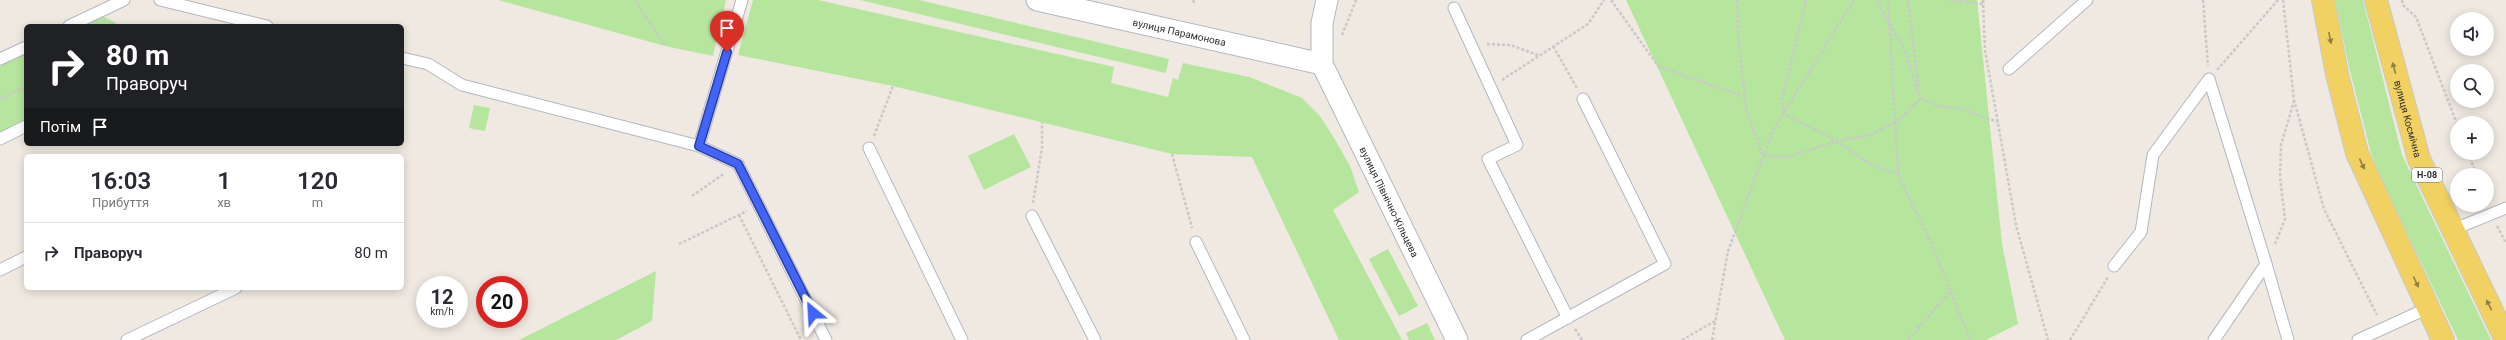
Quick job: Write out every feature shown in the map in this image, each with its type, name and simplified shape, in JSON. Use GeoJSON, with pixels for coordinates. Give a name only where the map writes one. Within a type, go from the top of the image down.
{"type":"FeatureCollection","features":[{"type":"Feature","properties":{"kind":"main road"},"geometry":{"type":"LineString","coordinates":[[2323,0],[2337,74],[2357,153],[2443,340]]}},
{"type":"Feature","properties":{"kind":"main road","name":"вулиця Космічна"},"geometry":{"type":"LineString","coordinates":[[2376,0],[2419,159],[2506,340]]}},
{"type":"Feature","properties":{"kind":"street","name":"вулиця Парамонова"},"geometry":{"type":"LineString","coordinates":[[1037,0],[1322,64]]}},
{"type":"Feature","properties":{"kind":"street"},"geometry":{"type":"LineString","coordinates":[[1322,64],[1322,23],[1327,0]]}},
{"type":"Feature","properties":{"kind":"street","name":"вулиця Північно-Кільцева"},"geometry":{"type":"LineString","coordinates":[[1322,64],[1457,340]]}},
{"type":"Feature","properties":{"kind":"lane"},"geometry":{"type":"LineString","coordinates":[[73,24],[124,0]]}},
{"type":"Feature","properties":{"kind":"lane"},"geometry":{"type":"LineString","coordinates":[[160,0],[259,24]]}},
{"type":"Feature","properties":{"kind":"lane"},"geometry":{"type":"LineString","coordinates":[[699,146],[742,0]]}},
{"type":"Feature","properties":{"kind":"lane"},"geometry":{"type":"LineString","coordinates":[[2009,68],[2087,0]]}},
{"type":"Feature","properties":{"kind":"lane"},"geometry":{"type":"LineString","coordinates":[[1454,8],[1517,146],[1488,159],[1568,318]]}},
{"type":"Feature","properties":{"kind":"lane"},"geometry":{"type":"LineString","coordinates":[[0,59],[24,48]]}},
{"type":"Feature","properties":{"kind":"lane"},"geometry":{"type":"LineString","coordinates":[[404,58],[428,64],[462,85],[699,146],[738,164],[826,340]]}},
{"type":"Feature","properties":{"kind":"lane"},"geometry":{"type":"LineString","coordinates":[[2209,79],[2288,340]]}},
{"type":"Feature","properties":{"kind":"lane"},"geometry":{"type":"LineString","coordinates":[[2114,266],[2141,232],[2153,155],[2209,79]]}},
{"type":"Feature","properties":{"kind":"lane"},"geometry":{"type":"LineString","coordinates":[[1527,340],[1665,264],[1583,99]]}},
{"type":"Feature","properties":{"kind":"lane"},"geometry":{"type":"LineString","coordinates":[[0,139],[24,127]]}},
{"type":"Feature","properties":{"kind":"lane"},"geometry":{"type":"LineString","coordinates":[[869,148],[962,340]]}},
{"type":"Feature","properties":{"kind":"lane"},"geometry":{"type":"LineString","coordinates":[[2452,230],[2506,208]]}},
{"type":"Feature","properties":{"kind":"lane"},"geometry":{"type":"LineString","coordinates":[[1032,216],[1095,340]]}},
{"type":"Feature","properties":{"kind":"lane"},"geometry":{"type":"LineString","coordinates":[[1196,242],[1244,340]]}},
{"type":"Feature","properties":{"kind":"lane"},"geometry":{"type":"LineString","coordinates":[[0,270],[24,258]]}},
{"type":"Feature","properties":{"kind":"lane"},"geometry":{"type":"LineString","coordinates":[[2214,340],[2266,266]]}},
{"type":"Feature","properties":{"kind":"lane"},"geometry":{"type":"LineString","coordinates":[[126,340],[232,290]]}},
{"type":"Feature","properties":{"kind":"lane"},"geometry":{"type":"LineString","coordinates":[[2358,340],[2428,308]]}},
{"type":"Feature","properties":{"kind":"path"},"geometry":{"type":"LineString","coordinates":[[635,0],[665,46]]}},
{"type":"Feature","properties":{"kind":"path"},"geometry":{"type":"LineString","coordinates":[[1193,0],[1194,5]]}},
{"type":"Feature","properties":{"kind":"path"},"geometry":{"type":"LineString","coordinates":[[1342,37],[1356,0]]}},
{"type":"Feature","properties":{"kind":"path"},"geometry":{"type":"LineString","coordinates":[[1491,87],[1538,55],[1588,24],[1604,0]]}},
{"type":"Feature","properties":{"kind":"path"},"geometry":{"type":"LineString","coordinates":[[1611,0],[1658,66],[1744,96]]}},
{"type":"Feature","properties":{"kind":"path"},"geometry":{"type":"LineString","coordinates":[[1737,0],[1738,32],[1746,109],[1763,156]]}},
{"type":"Feature","properties":{"kind":"path"},"geometry":{"type":"LineString","coordinates":[[1784,114],[1782,100],[1806,0]]}},
{"type":"Feature","properties":{"kind":"path"},"geometry":{"type":"LineString","coordinates":[[1712,340],[1728,251],[1773,130],[1854,0]]}},
{"type":"Feature","properties":{"kind":"path"},"geometry":{"type":"LineString","coordinates":[[1876,0],[1891,29],[1906,53],[1920,99]]}},
{"type":"Feature","properties":{"kind":"path"},"geometry":{"type":"LineString","coordinates":[[1888,0],[1891,29],[1894,122],[1898,174],[1933,248],[1970,340]]}},
{"type":"Feature","properties":{"kind":"path"},"geometry":{"type":"LineString","coordinates":[[1908,0],[1920,99]]}},
{"type":"Feature","properties":{"kind":"path"},"geometry":{"type":"LineString","coordinates":[[1950,0],[1983,4]]}},
{"type":"Feature","properties":{"kind":"path"},"geometry":{"type":"LineString","coordinates":[[1983,0],[1985,50],[2016,225],[2048,340]]}},
{"type":"Feature","properties":{"kind":"path"},"geometry":{"type":"LineString","coordinates":[[2203,0],[2209,79]]}},
{"type":"Feature","properties":{"kind":"path"},"geometry":{"type":"LineString","coordinates":[[2209,79],[2278,0]]}},
{"type":"Feature","properties":{"kind":"path"},"geometry":{"type":"LineString","coordinates":[[2283,0],[2294,100],[2324,209],[2384,328]]}},
{"type":"Feature","properties":{"kind":"path"},"geometry":{"type":"LineString","coordinates":[[2402,0],[2403,5],[2416,17],[2454,116]]}},
{"type":"Feature","properties":{"kind":"path"},"geometry":{"type":"LineString","coordinates":[[1471,43],[1510,45],[1538,55]]}},
{"type":"Feature","properties":{"kind":"path"},"geometry":{"type":"LineString","coordinates":[[1553,46],[1583,99]]}},
{"type":"Feature","properties":{"kind":"path"},"geometry":{"type":"LineString","coordinates":[[869,148],[892,86]]}},
{"type":"Feature","properties":{"kind":"path"},"geometry":{"type":"LineString","coordinates":[[0,99],[24,87]]}},
{"type":"Feature","properties":{"kind":"path"},"geometry":{"type":"LineString","coordinates":[[1763,156],[1786,157],[1836,142],[1871,135],[1894,122],[1920,99]]}},
{"type":"Feature","properties":{"kind":"path"},"geometry":{"type":"LineString","coordinates":[[1920,99],[1941,107],[1959,108],[1998,122]]}},
{"type":"Feature","properties":{"kind":"path"},"geometry":{"type":"LineString","coordinates":[[2266,266],[2285,219],[2280,178],[2281,145],[2294,100]]}},
{"type":"Feature","properties":{"kind":"path"},"geometry":{"type":"LineString","coordinates":[[1784,114],[1836,142],[1872,165],[1898,174]]}},
{"type":"Feature","properties":{"kind":"path"},"geometry":{"type":"LineString","coordinates":[[1032,216],[1042,148],[1042,122]]}},
{"type":"Feature","properties":{"kind":"path"},"geometry":{"type":"LineString","coordinates":[[1172,154],[1196,242]]}},
{"type":"Feature","properties":{"kind":"path"},"geometry":{"type":"LineString","coordinates":[[692,196],[738,164]]}},
{"type":"Feature","properties":{"kind":"path"},"geometry":{"type":"LineString","coordinates":[[679,244],[759,205]]}},
{"type":"Feature","properties":{"kind":"path"},"geometry":{"type":"LineString","coordinates":[[739,215],[802,340]]}},
{"type":"Feature","properties":{"kind":"path"},"geometry":{"type":"LineString","coordinates":[[2070,340],[2114,266]]}},
{"type":"Feature","properties":{"kind":"path"},"geometry":{"type":"LineString","coordinates":[[1908,340],[1950,291]]}},
{"type":"Feature","properties":{"kind":"path"},"geometry":{"type":"LineString","coordinates":[[1682,340],[1716,321]]}},
{"type":"Feature","properties":{"kind":"green space"},"geometry":{"type":"Polygon","coordinates":[[[498,0],[726,0],[713,56],[665,46],[498,0]]]}},
{"type":"Feature","properties":{"kind":"green space"},"geometry":{"type":"Polygon","coordinates":[[[753,0],[818,0],[1114,67],[1111,83],[1168,97],[1173,78],[1178,80],[1183,63],[1249,77],[1302,98],[1320,116],[1350,166],[1359,192],[1333,210],[1402,340],[1339,340],[1252,157],[1172,154],[893,86],[738,55],[753,0]]]}},
{"type":"Feature","properties":{"kind":"green space"},"geometry":{"type":"Polygon","coordinates":[[[860,0],[919,0],[1169,59],[1166,73],[860,0]]]}},
{"type":"Feature","properties":{"kind":"green space"},"geometry":{"type":"Polygon","coordinates":[[[1626,0],[1977,0],[2002,244],[2018,324],[1986,340],[1785,340],[1626,0]]]}},
{"type":"Feature","properties":{"kind":"green space"},"geometry":{"type":"Polygon","coordinates":[[[2335,0],[2363,0],[2402,155],[2491,340],[2458,340],[2384,185],[2371,153],[2348,63],[2335,0]]]}},
{"type":"Feature","properties":{"kind":"green space"},"geometry":{"type":"Polygon","coordinates":[[[97,13],[117,24],[73,24],[97,13]]]}},
{"type":"Feature","properties":{"kind":"green space"},"geometry":{"type":"Polygon","coordinates":[[[24,48],[24,127],[0,139],[0,59],[24,48]]]}},
{"type":"Feature","properties":{"kind":"green space"},"geometry":{"type":"Polygon","coordinates":[[[474,105],[490,108],[485,131],[469,128],[474,105]]]}},
{"type":"Feature","properties":{"kind":"green space"},"geometry":{"type":"Polygon","coordinates":[[[1014,134],[1031,167],[984,190],[968,156],[1014,134]]]}},
{"type":"Feature","properties":{"kind":"green space"},"geometry":{"type":"Polygon","coordinates":[[[1388,249],[1418,306],[1399,316],[1369,259],[1388,249]]]}},
{"type":"Feature","properties":{"kind":"green space"},"geometry":{"type":"Polygon","coordinates":[[[656,271],[652,321],[616,340],[519,340],[656,271]]]}},
{"type":"Feature","properties":{"kind":"green space"},"geometry":{"type":"Polygon","coordinates":[[[1427,323],[1435,340],[1409,340],[1406,333],[1427,323]]]}},
{"type":"Feature","properties":{"kind":"route"},"geometry":{"type":"LineString","coordinates":[[727,52],[699,146],[738,164],[813,313]]}}]}
